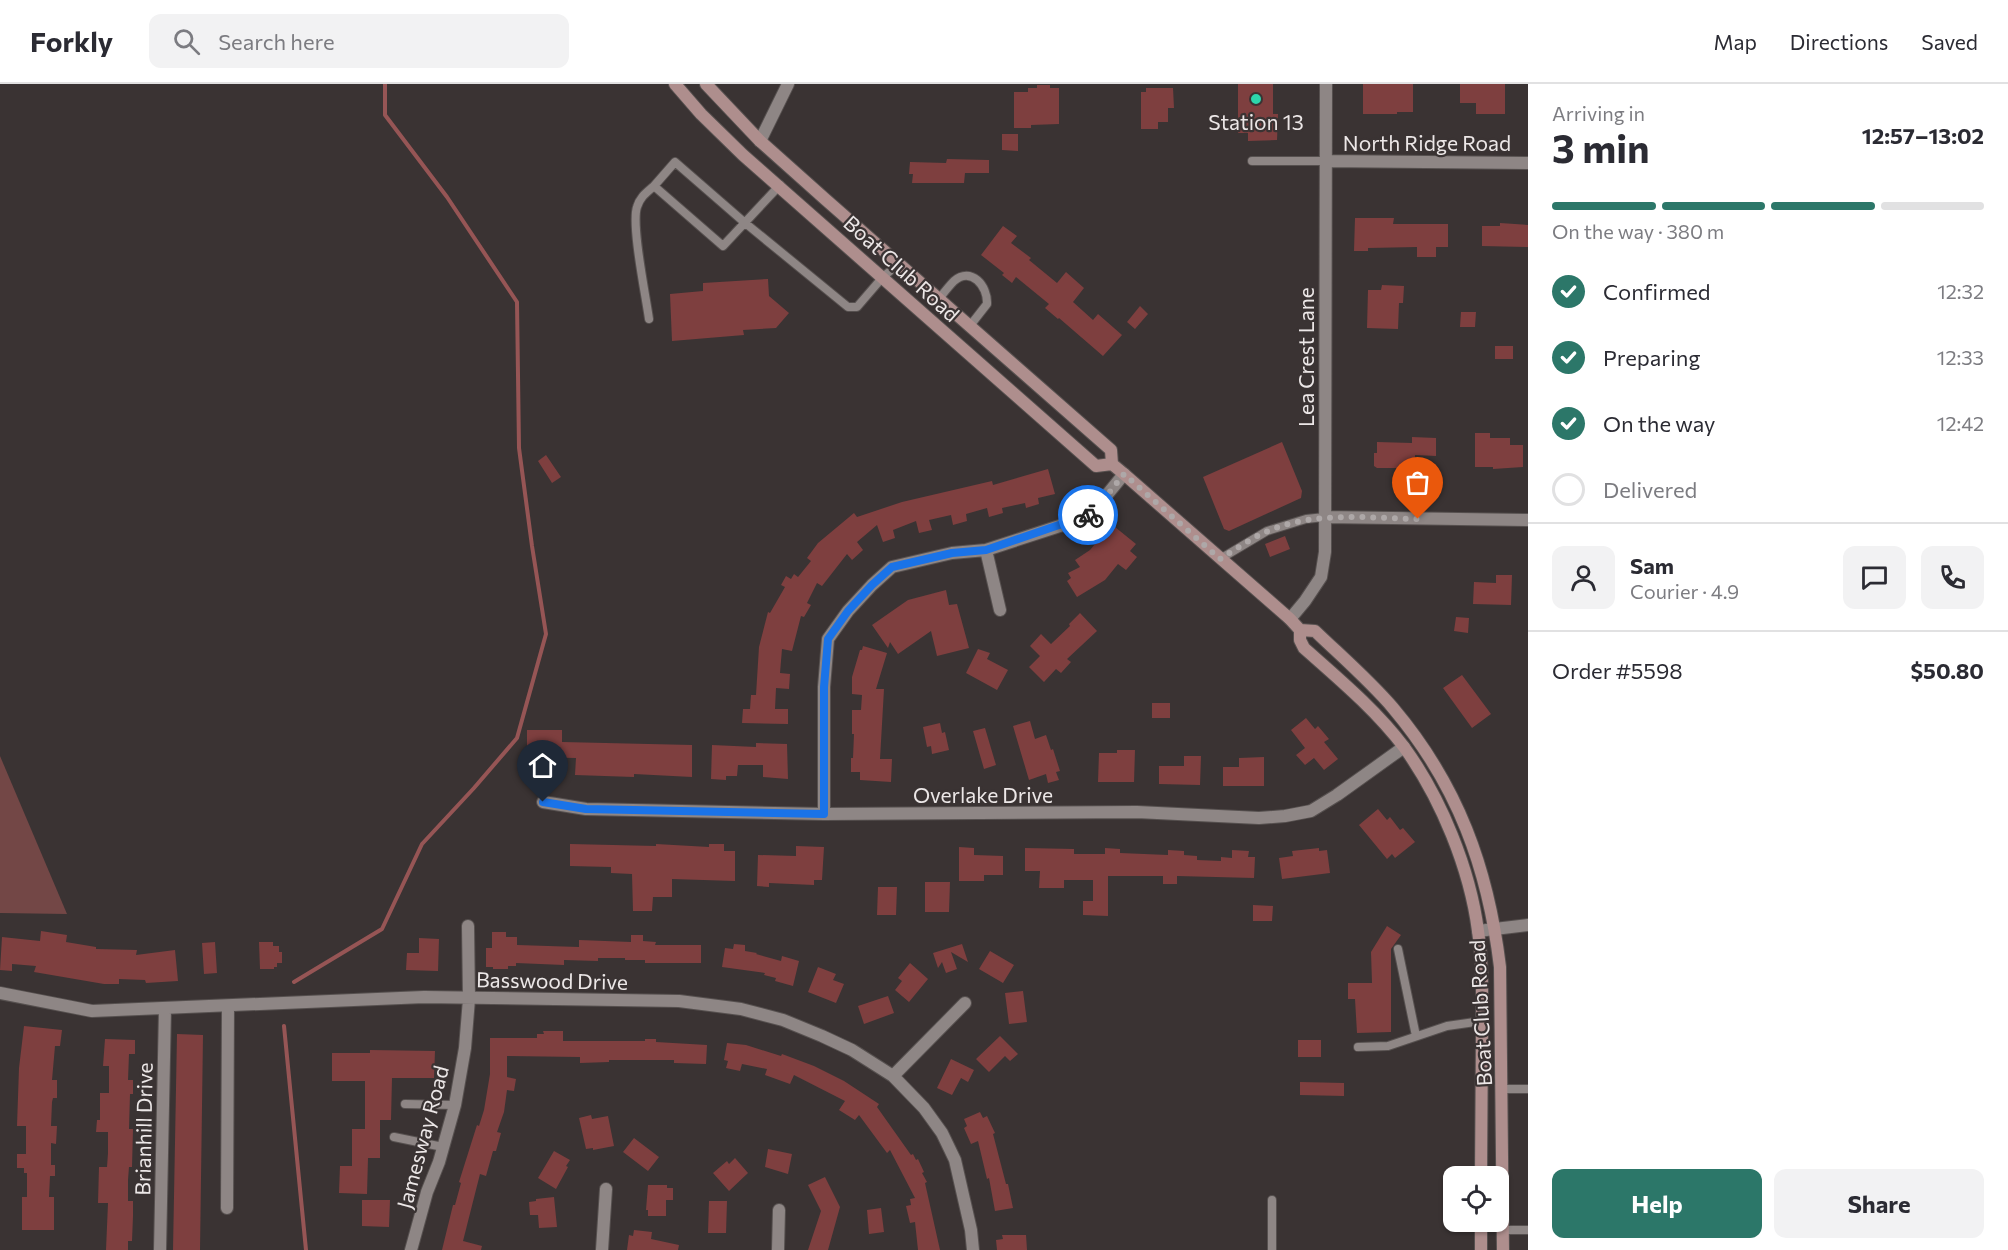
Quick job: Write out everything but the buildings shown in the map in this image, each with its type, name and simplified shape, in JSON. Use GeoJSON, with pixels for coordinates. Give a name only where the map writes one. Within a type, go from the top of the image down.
{"type":"FeatureCollection","features":[{"type":"Feature","properties":{"kind":"main road","name":"Boat Club Road"},"geometry":{"type":"LineString","coordinates":[[675,84],[709,123],[1096,466],[1112,464]]}},
{"type":"Feature","properties":{"kind":"main road","name":"Boat Club Road"},"geometry":{"type":"LineString","coordinates":[[706,84],[760,141],[1111,450],[1112,464],[1290,619],[1300,630],[1300,640],[1304,648],[1352,690],[1404,747],[1435,796],[1468,884],[1478,931],[1482,976],[1481,1166]]}},
{"type":"Feature","properties":{"kind":"main road","name":"Boat Club Road"},"geometry":{"type":"LineString","coordinates":[[1300,630],[1315,631],[1392,708],[1417,739],[1446,785],[1465,824],[1482,870],[1496,929],[1500,967],[1503,1166]]}},
{"type":"Feature","properties":{"kind":"main road"},"geometry":{"type":"LineString","coordinates":[[1481,1232],[1481,1250]]}},
{"type":"Feature","properties":{"kind":"main road","name":"Boat Club Road"},"geometry":{"type":"LineString","coordinates":[[1503,1232],[1503,1250]]}},
{"type":"Feature","properties":{"kind":"street"},"geometry":{"type":"LineString","coordinates":[[760,141],[788,84]]}},
{"type":"Feature","properties":{"kind":"street","name":"Lea Crest Lane"},"geometry":{"type":"LineString","coordinates":[[1290,619],[1321,577],[1325,552],[1326,84]]}},
{"type":"Feature","properties":{"kind":"street","name":"North Ridge Road"},"geometry":{"type":"LineString","coordinates":[[1325,161],[1528,163]]}},
{"type":"Feature","properties":{"kind":"street"},"geometry":{"type":"LineString","coordinates":[[824,814],[824,687],[828,639],[848,611],[892,567],[952,553],[986,550],[1072,522],[1092,513],[1124,474]]}},
{"type":"Feature","properties":{"kind":"street"},"geometry":{"type":"LineString","coordinates":[[1325,517],[1528,520]]}},
{"type":"Feature","properties":{"kind":"street"},"geometry":{"type":"LineString","coordinates":[[986,550],[1000,609]]}},
{"type":"Feature","properties":{"kind":"street","name":"Overlake Drive"},"geometry":{"type":"LineString","coordinates":[[543,802],[586,809],[824,814],[1137,812],[1259,818],[1311,811],[1404,747]]}},
{"type":"Feature","properties":{"kind":"street"},"geometry":{"type":"LineString","coordinates":[[1478,931],[1528,925]]}},
{"type":"Feature","properties":{"kind":"street","name":"Jamesway Road"},"geometry":{"type":"LineString","coordinates":[[411,1250],[455,1105],[465,1048],[469,999],[468,926]]}},
{"type":"Feature","properties":{"kind":"street","name":"Basswood Drive"},"geometry":{"type":"LineString","coordinates":[[0,993],[92,1011],[424,997],[679,1001],[741,1009],[783,1020],[852,1050],[893,1076],[924,1108],[942,1133],[955,1161],[971,1230],[973,1250]]}},
{"type":"Feature","properties":{"kind":"street"},"geometry":{"type":"LineString","coordinates":[[893,1076],[965,1003]]}},
{"type":"Feature","properties":{"kind":"street"},"geometry":{"type":"LineString","coordinates":[[227,1208],[228,1006]]}},
{"type":"Feature","properties":{"kind":"street","name":"Brianhill Drive"},"geometry":{"type":"LineString","coordinates":[[160,1250],[165,1009]]}},
{"type":"Feature","properties":{"kind":"street"},"geometry":{"type":"LineString","coordinates":[[602,1250],[606,1189]]}},
{"type":"Feature","properties":{"kind":"street"},"geometry":{"type":"LineString","coordinates":[[778,1250],[779,1210]]}},
{"type":"Feature","properties":{"kind":"lane"},"geometry":{"type":"LineString","coordinates":[[1252,161],[1325,161]]}},
{"type":"Feature","properties":{"kind":"lane"},"geometry":{"type":"LineString","coordinates":[[649,319],[637,243],[635,210],[641,196],[654,186],[675,162],[848,307],[857,307],[882,278],[898,264]]}},
{"type":"Feature","properties":{"kind":"lane"},"geometry":{"type":"LineString","coordinates":[[654,186],[723,246],[780,185]]}},
{"type":"Feature","properties":{"kind":"lane"},"geometry":{"type":"LineString","coordinates":[[938,300],[955,280],[963,277],[980,281],[985,288],[987,304],[969,327]]}},
{"type":"Feature","properties":{"kind":"lane"},"geometry":{"type":"LineString","coordinates":[[1220,559],[1267,531],[1306,519],[1325,517]]}},
{"type":"Feature","properties":{"kind":"lane"},"geometry":{"type":"LineString","coordinates":[[1398,949],[1416,1035]]}},
{"type":"Feature","properties":{"kind":"lane"},"geometry":{"type":"LineString","coordinates":[[1358,1047],[1388,1046],[1447,1026],[1482,1021]]}},
{"type":"Feature","properties":{"kind":"lane"},"geometry":{"type":"LineString","coordinates":[[1503,1089],[1528,1089]]}},
{"type":"Feature","properties":{"kind":"lane"},"geometry":{"type":"LineString","coordinates":[[405,1104],[455,1105]]}},
{"type":"Feature","properties":{"kind":"lane"},"geometry":{"type":"LineString","coordinates":[[394,1137],[443,1147]]}},
{"type":"Feature","properties":{"kind":"lane"},"geometry":{"type":"LineString","coordinates":[[1272,1200],[1272,1250]]}},
{"type":"Feature","properties":{"kind":"lane"},"geometry":{"type":"LineString","coordinates":[[1509,1230],[1528,1230]]}},
{"type":"Feature","properties":{"kind":"shaded area"},"geometry":{"type":"Polygon","coordinates":[[[0,756],[67,914],[0,913],[0,756]]]}},
{"type":"Feature","properties":{"kind":"waterway"},"geometry":{"type":"LineString","coordinates":[[294,982],[382,929],[422,844],[517,738],[546,634],[519,448],[517,302],[447,197],[385,115],[385,84]]}},
{"type":"Feature","properties":{"kind":"waterway"},"geometry":{"type":"LineString","coordinates":[[284,1026],[306,1250]]}},
{"type":"Feature","properties":{"kind":"way so far"},"geometry":{"type":"LineString","coordinates":[[1088,515],[1097,508],[1124,474],[1220,559],[1267,531],[1306,519],[1325,517],[1418,519]]}},
{"type":"Feature","properties":{"kind":"place","name":"Station 13"},"geometry":{"type":"Point","coordinates":[1256,99]}},
{"type":"Feature","properties":{"kind":"route"},"geometry":{"type":"LineString","coordinates":[[543,802],[586,809],[824,814],[824,687],[828,639],[848,611],[892,567],[952,553],[986,550],[1088,515]]}}]}
